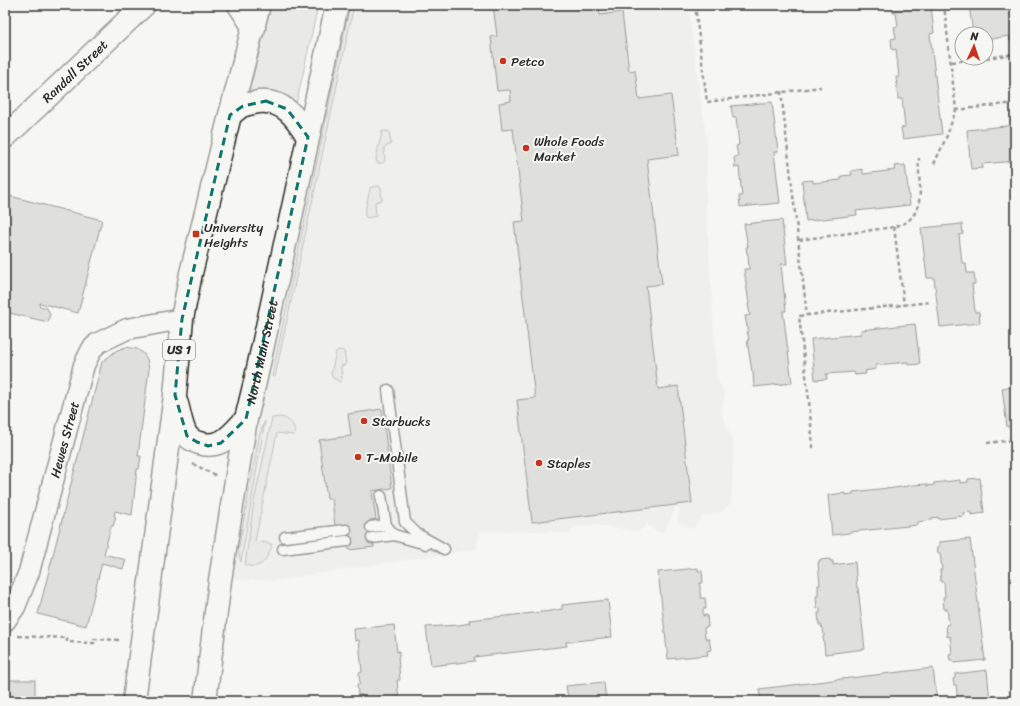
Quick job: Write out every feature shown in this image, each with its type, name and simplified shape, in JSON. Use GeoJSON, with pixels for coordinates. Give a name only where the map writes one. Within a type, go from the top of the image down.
{"type":"FeatureCollection","features":[{"type":"Feature","properties":{"kind":"main road","name":"Randall Street"},"geometry":{"type":"LineString","coordinates":[[5,137],[144,5]]}},
{"type":"Feature","properties":{"kind":"main road"},"geometry":{"type":"LineString","coordinates":[[239,5],[254,28]]}},
{"type":"Feature","properties":{"kind":"main road","name":"US 1"},"geometry":{"type":"LineString","coordinates":[[134,701],[175,395],[182,319],[191,273],[259,5]]}},
{"type":"Feature","properties":{"kind":"main road","name":"North Main Street"},"geometry":{"type":"LineString","coordinates":[[205,701],[220,580],[246,419],[337,5]]}},
{"type":"Feature","properties":{"kind":"main road"},"geometry":{"type":"LineString","coordinates":[[230,115],[243,106],[254,102],[266,101],[276,103],[287,109],[298,119],[308,137]]}},
{"type":"Feature","properties":{"kind":"main road"},"geometry":{"type":"LineString","coordinates":[[175,395],[187,436],[208,446],[221,443],[246,419]]}},
{"type":"Feature","properties":{"kind":"street","name":"Hewes Street"},"geometry":{"type":"LineString","coordinates":[[5,621],[15,606],[29,572],[84,365],[90,353],[98,343],[127,329],[182,319]]}},
{"type":"Feature","properties":{"kind":"lane"},"geometry":{"type":"LineString","coordinates":[[372,538],[394,535],[444,549],[417,534],[405,522],[388,390]]}},
{"type":"Feature","properties":{"kind":"lane"},"geometry":{"type":"LineString","coordinates":[[382,496],[386,525],[394,535]]}},
{"type":"Feature","properties":{"kind":"lane"},"geometry":{"type":"LineString","coordinates":[[371,527],[386,525]]}},
{"type":"Feature","properties":{"kind":"lane"},"geometry":{"type":"LineString","coordinates":[[285,537],[346,530]]}},
{"type":"Feature","properties":{"kind":"lane"},"geometry":{"type":"LineString","coordinates":[[283,549],[347,541]]}},
{"type":"Feature","properties":{"kind":"path"},"geometry":{"type":"LineString","coordinates":[[694,5],[706,102],[781,91],[821,87]]}},
{"type":"Feature","properties":{"kind":"path"},"geometry":{"type":"LineString","coordinates":[[934,164],[946,138],[956,110],[952,62],[944,5]]}},
{"type":"Feature","properties":{"kind":"path"},"geometry":{"type":"LineString","coordinates":[[994,57],[1015,54]]}},
{"type":"Feature","properties":{"kind":"path"},"geometry":{"type":"LineString","coordinates":[[781,91],[807,316]]}},
{"type":"Feature","properties":{"kind":"path"},"geometry":{"type":"LineString","coordinates":[[956,110],[1015,103]]}},
{"type":"Feature","properties":{"kind":"path"},"geometry":{"type":"LineString","coordinates":[[799,240],[894,226],[908,222],[917,210],[920,195],[918,167],[919,158]]}},
{"type":"Feature","properties":{"kind":"path"},"geometry":{"type":"LineString","coordinates":[[894,226],[904,305]]}},
{"type":"Feature","properties":{"kind":"path"},"geometry":{"type":"LineString","coordinates":[[813,448],[799,316],[931,302]]}},
{"type":"Feature","properties":{"kind":"path"},"geometry":{"type":"LineString","coordinates":[[988,443],[1015,440]]}},
{"type":"Feature","properties":{"kind":"path"},"geometry":{"type":"LineString","coordinates":[[191,463],[217,477]]}},
{"type":"Feature","properties":{"kind":"path"},"geometry":{"type":"LineString","coordinates":[[18,636],[67,638],[67,642],[94,643],[94,639],[121,640]]}},
{"type":"Feature","properties":{"kind":"highlighted area"},"geometry":{"type":"Polygon","coordinates":[[[266,101],[287,109],[308,137],[246,419],[221,443],[208,446],[187,436],[175,395],[182,319],[230,115],[243,106],[266,101]]]}},
{"type":"Feature","properties":{"kind":"shaded area"},"geometry":{"type":"Polygon","coordinates":[[[271,5],[318,5],[297,101],[295,103],[249,92],[271,5]]]}},
{"type":"Feature","properties":{"kind":"shaded area"},"geometry":{"type":"Polygon","coordinates":[[[347,5],[688,5],[707,145],[706,206],[717,377],[725,394],[721,412],[734,445],[731,503],[720,513],[702,516],[693,529],[677,522],[680,510],[676,506],[664,533],[653,530],[647,524],[639,532],[595,525],[574,527],[569,535],[551,531],[481,531],[476,549],[271,581],[222,579],[347,5]]]}},
{"type":"Feature","properties":{"kind":"shaded area"},"geometry":{"type":"Polygon","coordinates":[[[350,5],[354,5],[275,377],[272,376],[350,5]]]}},
{"type":"Feature","properties":{"kind":"shaded area"},"geometry":{"type":"Polygon","coordinates":[[[382,131],[389,131],[391,144],[384,148],[385,161],[383,163],[377,163],[376,159],[382,131]]]}},
{"type":"Feature","properties":{"kind":"shaded area"},"geometry":{"type":"Polygon","coordinates":[[[379,186],[381,188],[382,200],[375,202],[376,216],[367,218],[365,216],[365,212],[370,188],[379,186]]]}},
{"type":"Feature","properties":{"kind":"shaded area"},"geometry":{"type":"Polygon","coordinates":[[[338,350],[344,351],[346,363],[345,365],[341,366],[342,380],[340,382],[333,378],[331,374],[336,352],[338,350]]]}},
{"type":"Feature","properties":{"kind":"shaded area"},"geometry":{"type":"Polygon","coordinates":[[[280,417],[290,422],[294,427],[295,433],[293,435],[277,433],[255,541],[272,544],[269,554],[260,565],[245,565],[254,501],[272,418],[280,417]]]}},
{"type":"Feature","properties":{"kind":"shaded area"},"geometry":{"type":"Polygon","coordinates":[[[265,421],[241,562],[238,551],[259,437],[265,421]]]}},
{"type":"Feature","properties":{"kind":"building"},"geometry":{"type":"Polygon","coordinates":[[[493,5],[599,5],[600,15],[622,12],[629,71],[635,70],[639,99],[671,95],[679,155],[647,159],[662,284],[646,286],[658,389],[678,386],[692,503],[532,522],[517,400],[535,398],[514,222],[524,221],[513,129],[502,130],[499,103],[511,101],[510,90],[497,91],[491,37],[497,36],[493,5]]]}},
{"type":"Feature","properties":{"kind":"building"},"geometry":{"type":"Polygon","coordinates":[[[892,5],[931,5],[934,33],[930,34],[942,134],[903,139],[901,128],[905,127],[902,99],[898,99],[896,77],[899,77],[896,49],[892,50],[891,39],[896,38],[894,27],[898,26],[896,13],[893,13],[892,5]]]}},
{"type":"Feature","properties":{"kind":"building"},"geometry":{"type":"Polygon","coordinates":[[[969,5],[1015,5],[1015,40],[1010,41],[1009,36],[994,39],[994,26],[972,26],[969,5]]]}},
{"type":"Feature","properties":{"kind":"building"},"geometry":{"type":"Polygon","coordinates":[[[772,102],[778,152],[774,152],[780,203],[740,207],[739,196],[742,196],[739,167],[735,168],[734,157],[738,156],[736,146],[739,145],[736,117],[733,118],[731,106],[772,102]]]}},
{"type":"Feature","properties":{"kind":"building"},"geometry":{"type":"Polygon","coordinates":[[[1015,125],[1015,165],[1014,161],[982,164],[983,168],[971,169],[967,130],[1015,125]]]}},
{"type":"Feature","properties":{"kind":"building"},"geometry":{"type":"Polygon","coordinates":[[[905,165],[910,205],[856,211],[857,215],[806,221],[802,181],[813,180],[813,183],[841,180],[841,176],[852,175],[851,171],[862,169],[863,174],[895,170],[894,166],[905,165]]]}},
{"type":"Feature","properties":{"kind":"building"},"geometry":{"type":"Polygon","coordinates":[[[10,196],[102,220],[78,313],[40,303],[39,306],[47,308],[50,314],[48,322],[5,312],[5,287],[8,275],[5,274],[5,216],[10,196]]]}},
{"type":"Feature","properties":{"kind":"building"},"geometry":{"type":"Polygon","coordinates":[[[782,220],[787,264],[781,264],[786,311],[783,311],[792,383],[754,387],[753,372],[747,340],[749,340],[747,331],[748,327],[745,316],[750,315],[744,269],[749,269],[746,247],[748,247],[744,224],[782,220]]]}},
{"type":"Feature","properties":{"kind":"building"},"geometry":{"type":"Polygon","coordinates":[[[962,224],[963,234],[959,235],[962,263],[966,263],[967,273],[974,273],[975,284],[972,284],[975,312],[979,312],[980,323],[940,327],[934,278],[927,278],[921,228],[962,224]]]}},
{"type":"Feature","properties":{"kind":"building"},"geometry":{"type":"Polygon","coordinates":[[[915,324],[920,364],[908,365],[908,362],[876,365],[876,369],[865,371],[866,374],[855,375],[854,372],[826,374],[827,379],[815,380],[811,339],[861,334],[861,330],[915,324]]]}},
{"type":"Feature","properties":{"kind":"building"},"geometry":{"type":"Polygon","coordinates":[[[126,347],[137,349],[143,353],[147,359],[149,369],[138,456],[141,456],[139,469],[137,469],[132,515],[115,511],[114,516],[116,517],[113,526],[111,526],[104,554],[126,560],[123,569],[102,563],[86,626],[38,614],[102,362],[117,350],[126,347]]]}},
{"type":"Feature","properties":{"kind":"building"},"geometry":{"type":"Polygon","coordinates":[[[1015,387],[1015,426],[1007,427],[1002,388],[1015,387]]]}},
{"type":"Feature","properties":{"kind":"building"},"geometry":{"type":"Polygon","coordinates":[[[382,409],[392,488],[372,491],[376,519],[370,520],[374,547],[349,550],[345,525],[335,526],[332,499],[327,499],[319,440],[351,436],[348,414],[382,409]]]}},
{"type":"Feature","properties":{"kind":"building"},"geometry":{"type":"Polygon","coordinates":[[[980,478],[984,513],[971,515],[971,512],[963,513],[964,516],[938,519],[938,517],[931,518],[931,520],[918,522],[918,525],[832,535],[828,495],[845,493],[845,495],[853,494],[853,492],[913,485],[927,484],[927,486],[934,485],[934,483],[960,480],[960,483],[968,482],[968,479],[980,478]]]}},
{"type":"Feature","properties":{"kind":"building"},"geometry":{"type":"Polygon","coordinates":[[[970,539],[985,660],[954,663],[953,660],[950,660],[949,654],[952,653],[950,636],[947,637],[946,625],[949,624],[947,609],[944,609],[944,582],[941,582],[940,570],[942,569],[940,553],[938,553],[937,547],[939,547],[939,542],[970,539]]]}},
{"type":"Feature","properties":{"kind":"building"},"geometry":{"type":"Polygon","coordinates":[[[830,559],[830,561],[833,561],[833,565],[855,562],[865,649],[825,654],[823,628],[819,625],[818,613],[820,613],[820,608],[817,609],[816,596],[818,596],[818,585],[820,585],[819,560],[830,559]]]}},
{"type":"Feature","properties":{"kind":"building"},"geometry":{"type":"Polygon","coordinates":[[[698,568],[698,571],[702,571],[703,583],[700,583],[701,598],[705,598],[706,609],[703,609],[703,616],[707,615],[708,627],[705,627],[704,629],[705,637],[706,639],[709,639],[711,650],[707,651],[708,655],[668,659],[658,572],[698,568]]]}},
{"type":"Feature","properties":{"kind":"building"},"geometry":{"type":"Polygon","coordinates":[[[608,600],[612,637],[566,642],[567,646],[474,657],[475,661],[431,666],[426,627],[459,625],[470,623],[469,620],[551,611],[562,609],[562,605],[608,600]]]}},
{"type":"Feature","properties":{"kind":"building"},"geometry":{"type":"Polygon","coordinates":[[[394,625],[397,652],[399,651],[398,657],[400,680],[397,680],[399,701],[362,701],[362,695],[358,695],[357,684],[360,684],[359,673],[362,672],[359,640],[355,641],[354,629],[394,625]]]}},
{"type":"Feature","properties":{"kind":"building"},"geometry":{"type":"Polygon","coordinates":[[[933,668],[937,701],[761,701],[759,689],[933,668]]]}},
{"type":"Feature","properties":{"kind":"building"},"geometry":{"type":"Polygon","coordinates":[[[987,670],[990,701],[958,701],[956,685],[954,685],[953,679],[955,678],[955,674],[987,670]]]}},
{"type":"Feature","properties":{"kind":"building"},"geometry":{"type":"Polygon","coordinates":[[[5,680],[35,680],[35,701],[5,701],[5,680]]]}},
{"type":"Feature","properties":{"kind":"building"},"geometry":{"type":"Polygon","coordinates":[[[604,682],[606,701],[570,701],[568,698],[566,686],[604,682]]]}},
{"type":"Feature","properties":{"kind":"place","name":"Petco"},"geometry":{"type":"Point","coordinates":[503,61]}},
{"type":"Feature","properties":{"kind":"place","name":"Whole Foods Market"},"geometry":{"type":"Point","coordinates":[526,148]}},
{"type":"Feature","properties":{"kind":"place","name":"University Heights"},"geometry":{"type":"Point","coordinates":[196,234]}},
{"type":"Feature","properties":{"kind":"place","name":"Starbucks"},"geometry":{"type":"Point","coordinates":[364,421]}},
{"type":"Feature","properties":{"kind":"place","name":"T-Mobile"},"geometry":{"type":"Point","coordinates":[358,457]}},
{"type":"Feature","properties":{"kind":"place","name":"Staples"},"geometry":{"type":"Point","coordinates":[539,463]}}]}
